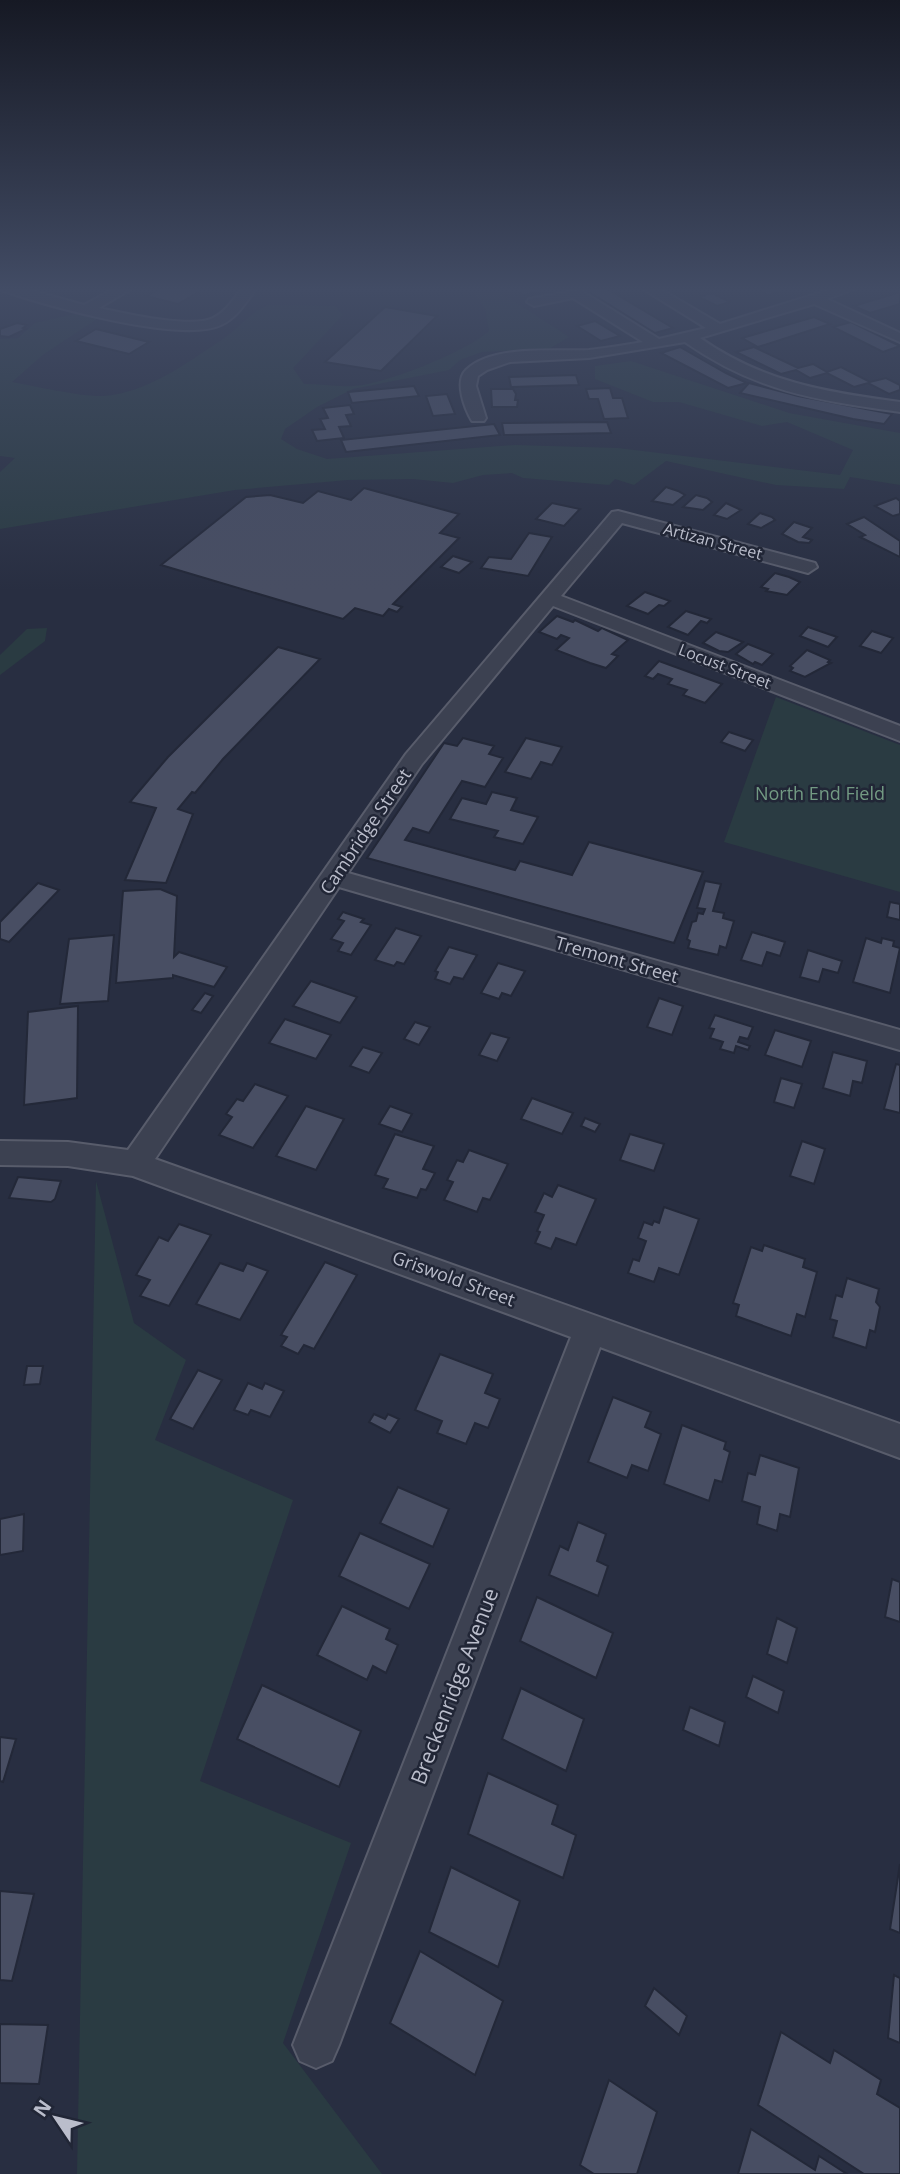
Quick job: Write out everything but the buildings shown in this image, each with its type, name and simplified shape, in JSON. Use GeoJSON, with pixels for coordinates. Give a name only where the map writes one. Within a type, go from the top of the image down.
{"type":"FeatureCollection","features":[{"type":"Feature","properties":{"kind":"street"},"geometry":{"type":"LineString","coordinates":[[469,388],[478,418]]}},
{"type":"Feature","properties":{"kind":"street"},"geometry":{"type":"LineString","coordinates":[[801,388],[900,407]]}},
{"type":"Feature","properties":{"kind":"street","name":"Artizan Street"},"geometry":{"type":"LineString","coordinates":[[618,516],[807,567]]}},
{"type":"Feature","properties":{"kind":"street","name":"Cambridge Street"},"geometry":{"type":"LineString","coordinates":[[135,1164],[414,759],[618,516]]}},
{"type":"Feature","properties":{"kind":"street","name":"Locust Street"},"geometry":{"type":"LineString","coordinates":[[550,598],[900,734]]}},
{"type":"Feature","properties":{"kind":"street","name":"Tremont Street"},"geometry":{"type":"LineString","coordinates":[[335,877],[900,1040]]}},
{"type":"Feature","properties":{"kind":"street","name":"Griswold Street"},"geometry":{"type":"LineString","coordinates":[[0,1153],[86,1153],[135,1164],[900,1441]]}},
{"type":"Feature","properties":{"kind":"street","name":"Breckenridge Avenue"},"geometry":{"type":"LineString","coordinates":[[316,2045],[591,1328]]}},
{"type":"Feature","properties":{"kind":"green space"},"geometry":{"type":"Polygon","coordinates":[[[0,388],[47,388],[94,396],[119,394],[135,389],[356,388],[317,407],[285,429],[281,439],[297,449],[327,459],[515,445],[618,448],[840,475],[853,450],[787,422],[762,426],[679,402],[653,402],[619,388],[714,388],[789,413],[900,433],[900,485],[850,477],[844,489],[776,485],[666,461],[634,485],[615,479],[609,485],[523,478],[512,473],[483,475],[453,483],[413,479],[348,480],[235,490],[0,529],[0,472],[15,458],[0,456],[0,388]]]}},
{"type":"Feature","properties":{"kind":"green space"},"geometry":{"type":"Polygon","coordinates":[[[47,628],[45,641],[0,675],[0,655],[27,629],[47,628]]]}},
{"type":"Feature","properties":{"kind":"green space","name":"North End Field"},"geometry":{"type":"Polygon","coordinates":[[[776,697],[900,745],[900,892],[724,842],[776,697]]]}},
{"type":"Feature","properties":{"kind":"green space"},"geometry":{"type":"Polygon","coordinates":[[[96,1181],[134,1323],[186,1360],[155,1440],[293,1500],[200,1781],[351,1843],[283,2043],[382,2174],[77,2174],[96,1181]]]}}]}
